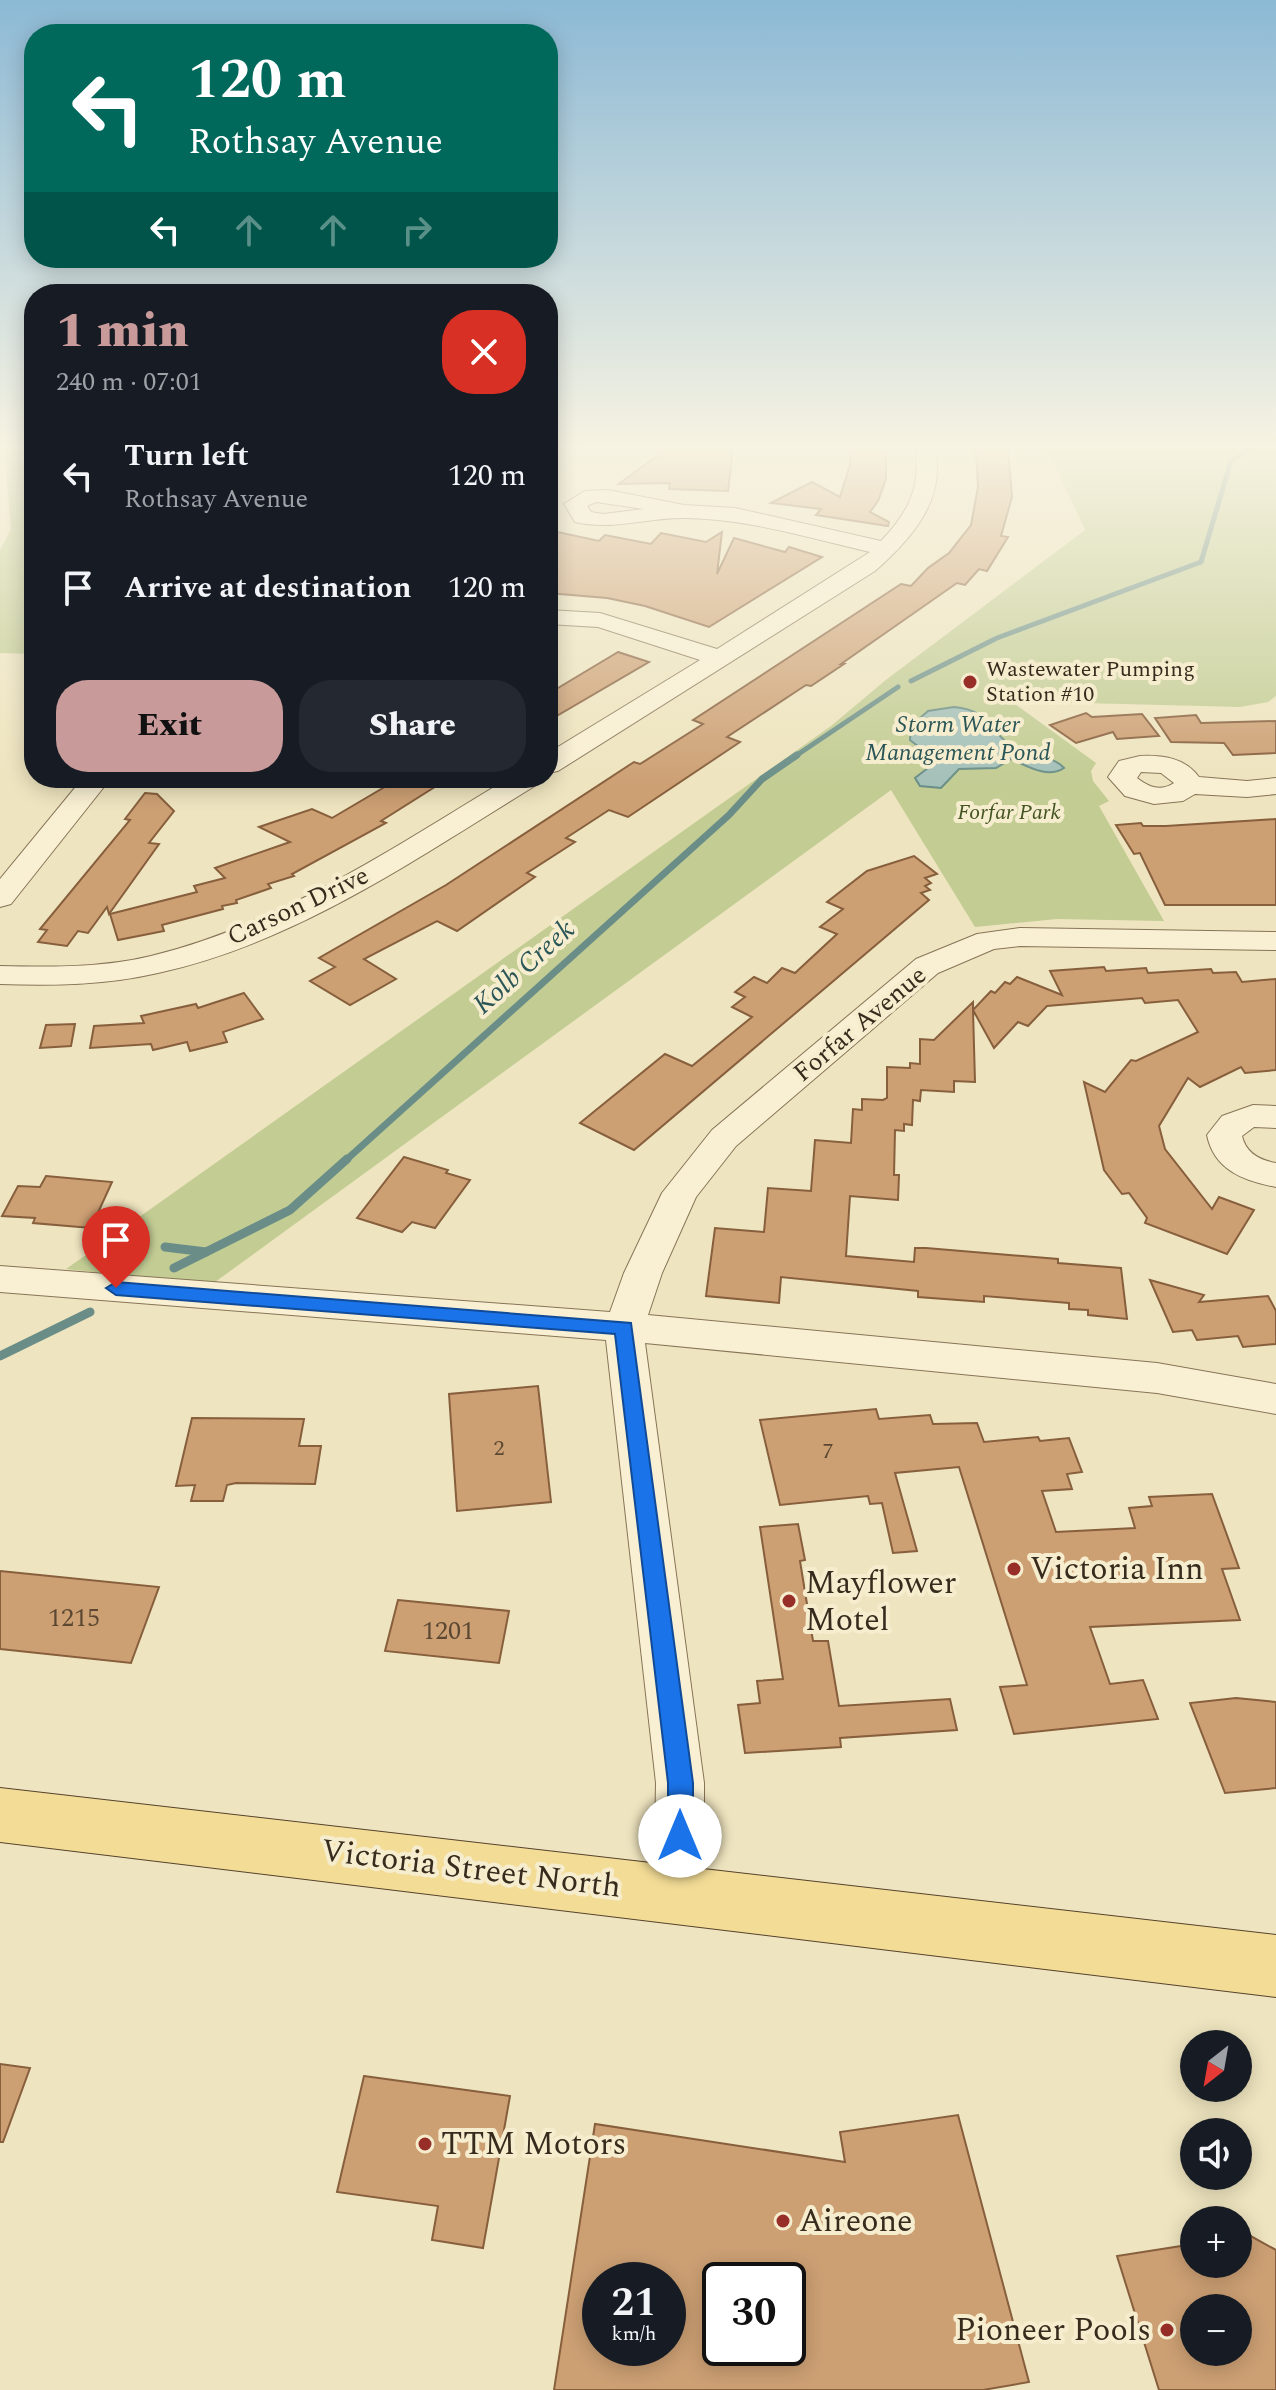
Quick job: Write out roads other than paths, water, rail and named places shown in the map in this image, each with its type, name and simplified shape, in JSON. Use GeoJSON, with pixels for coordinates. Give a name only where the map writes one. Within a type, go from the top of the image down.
{"type":"FeatureCollection","features":[{"type":"Feature","properties":{"kind":"main road","name":"Victoria Street North"},"geometry":{"type":"LineString","coordinates":[[0,1815],[1276,1966]]}},
{"type":"Feature","properties":{"kind":"street"},"geometry":{"type":"LineString","coordinates":[[558,759],[873,561]]}},
{"type":"Feature","properties":{"kind":"street"},"geometry":{"type":"LineString","coordinates":[[558,618],[614,624],[720,658]]}},
{"type":"Feature","properties":{"kind":"street"},"geometry":{"type":"LineString","coordinates":[[1188,785],[1247,789],[1276,786]]}},
{"type":"Feature","properties":{"kind":"street"},"geometry":{"type":"LineString","coordinates":[[0,898],[89,788]]}},
{"type":"Feature","properties":{"kind":"street","name":"Carson Drive"},"geometry":{"type":"LineString","coordinates":[[0,975],[65,977],[154,965],[260,931],[345,889],[512,788]]}},
{"type":"Feature","properties":{"kind":"street","name":"Forfar Avenue"},"geometry":{"type":"LineString","coordinates":[[679,1893],[680,1783],[624,1328],[643,1273],[680,1193],[724,1138],[927,966],[988,941],[1020,937],[1276,941]]}},
{"type":"Feature","properties":{"kind":"street"},"geometry":{"type":"LineString","coordinates":[[1276,1117],[1262,1115],[1240,1119],[1230,1125],[1224,1135],[1230,1153],[1241,1163],[1276,1175]]}},
{"type":"Feature","properties":{"kind":"street"},"geometry":{"type":"LineString","coordinates":[[0,1279],[624,1328],[1157,1378],[1276,1399]]}},
{"type":"Feature","properties":{"kind":"water","name":"Storm Water Management Pond"},"geometry":{"type":"Polygon","coordinates":[[[954,707],[983,717],[1016,750],[1054,761],[1064,768],[1044,772],[1011,759],[996,768],[959,769],[941,788],[920,786],[915,778],[937,761],[910,740],[911,726],[928,711],[954,707]]]}},
{"type":"Feature","properties":{"kind":"waterway","name":"Kolb Creek"},"geometry":{"type":"LineString","coordinates":[[911,681],[997,638],[1201,561]]}},
{"type":"Feature","properties":{"kind":"waterway","name":"Kolb Creek"},"geometry":{"type":"LineString","coordinates":[[794,757],[898,687]]}},
{"type":"Feature","properties":{"kind":"waterway","name":"Kolb Creek"},"geometry":{"type":"LineString","coordinates":[[345,1161],[729,815],[762,779],[797,755]]}},
{"type":"Feature","properties":{"kind":"waterway","name":"Kolb Creek"},"geometry":{"type":"LineString","coordinates":[[206,1252],[290,1210],[347,1159]]}},
{"type":"Feature","properties":{"kind":"waterway"},"geometry":{"type":"LineString","coordinates":[[165,1247],[206,1252]]}},
{"type":"Feature","properties":{"kind":"waterway","name":"Kolb Creek"},"geometry":{"type":"LineString","coordinates":[[174,1268],[206,1252]]}},
{"type":"Feature","properties":{"kind":"waterway","name":"Kolb Creek"},"geometry":{"type":"LineString","coordinates":[[0,1356],[90,1312]]}},
{"type":"Feature","properties":{"kind":"place","name":"Wastewater Pumping Station #10"},"geometry":{"type":"Point","coordinates":[970,682]}},
{"type":"Feature","properties":{"kind":"place","name":"Victoria Inn"},"geometry":{"type":"Point","coordinates":[1014,1569]}},
{"type":"Feature","properties":{"kind":"place","name":"Mayflower Motel"},"geometry":{"type":"Point","coordinates":[789,1601]}},
{"type":"Feature","properties":{"kind":"place","name":"TTM Motors"},"geometry":{"type":"Point","coordinates":[425,2144]}},
{"type":"Feature","properties":{"kind":"place","name":"Aireone"},"geometry":{"type":"Point","coordinates":[783,2221]}},
{"type":"Feature","properties":{"kind":"place","name":"Pioneer Pools"},"geometry":{"type":"Point","coordinates":[1167,2330]}},
{"type":"Feature","properties":{"kind":"park label","name":"Forfar Park"},"geometry":{"type":"Point","coordinates":[1009,812]}}]}
